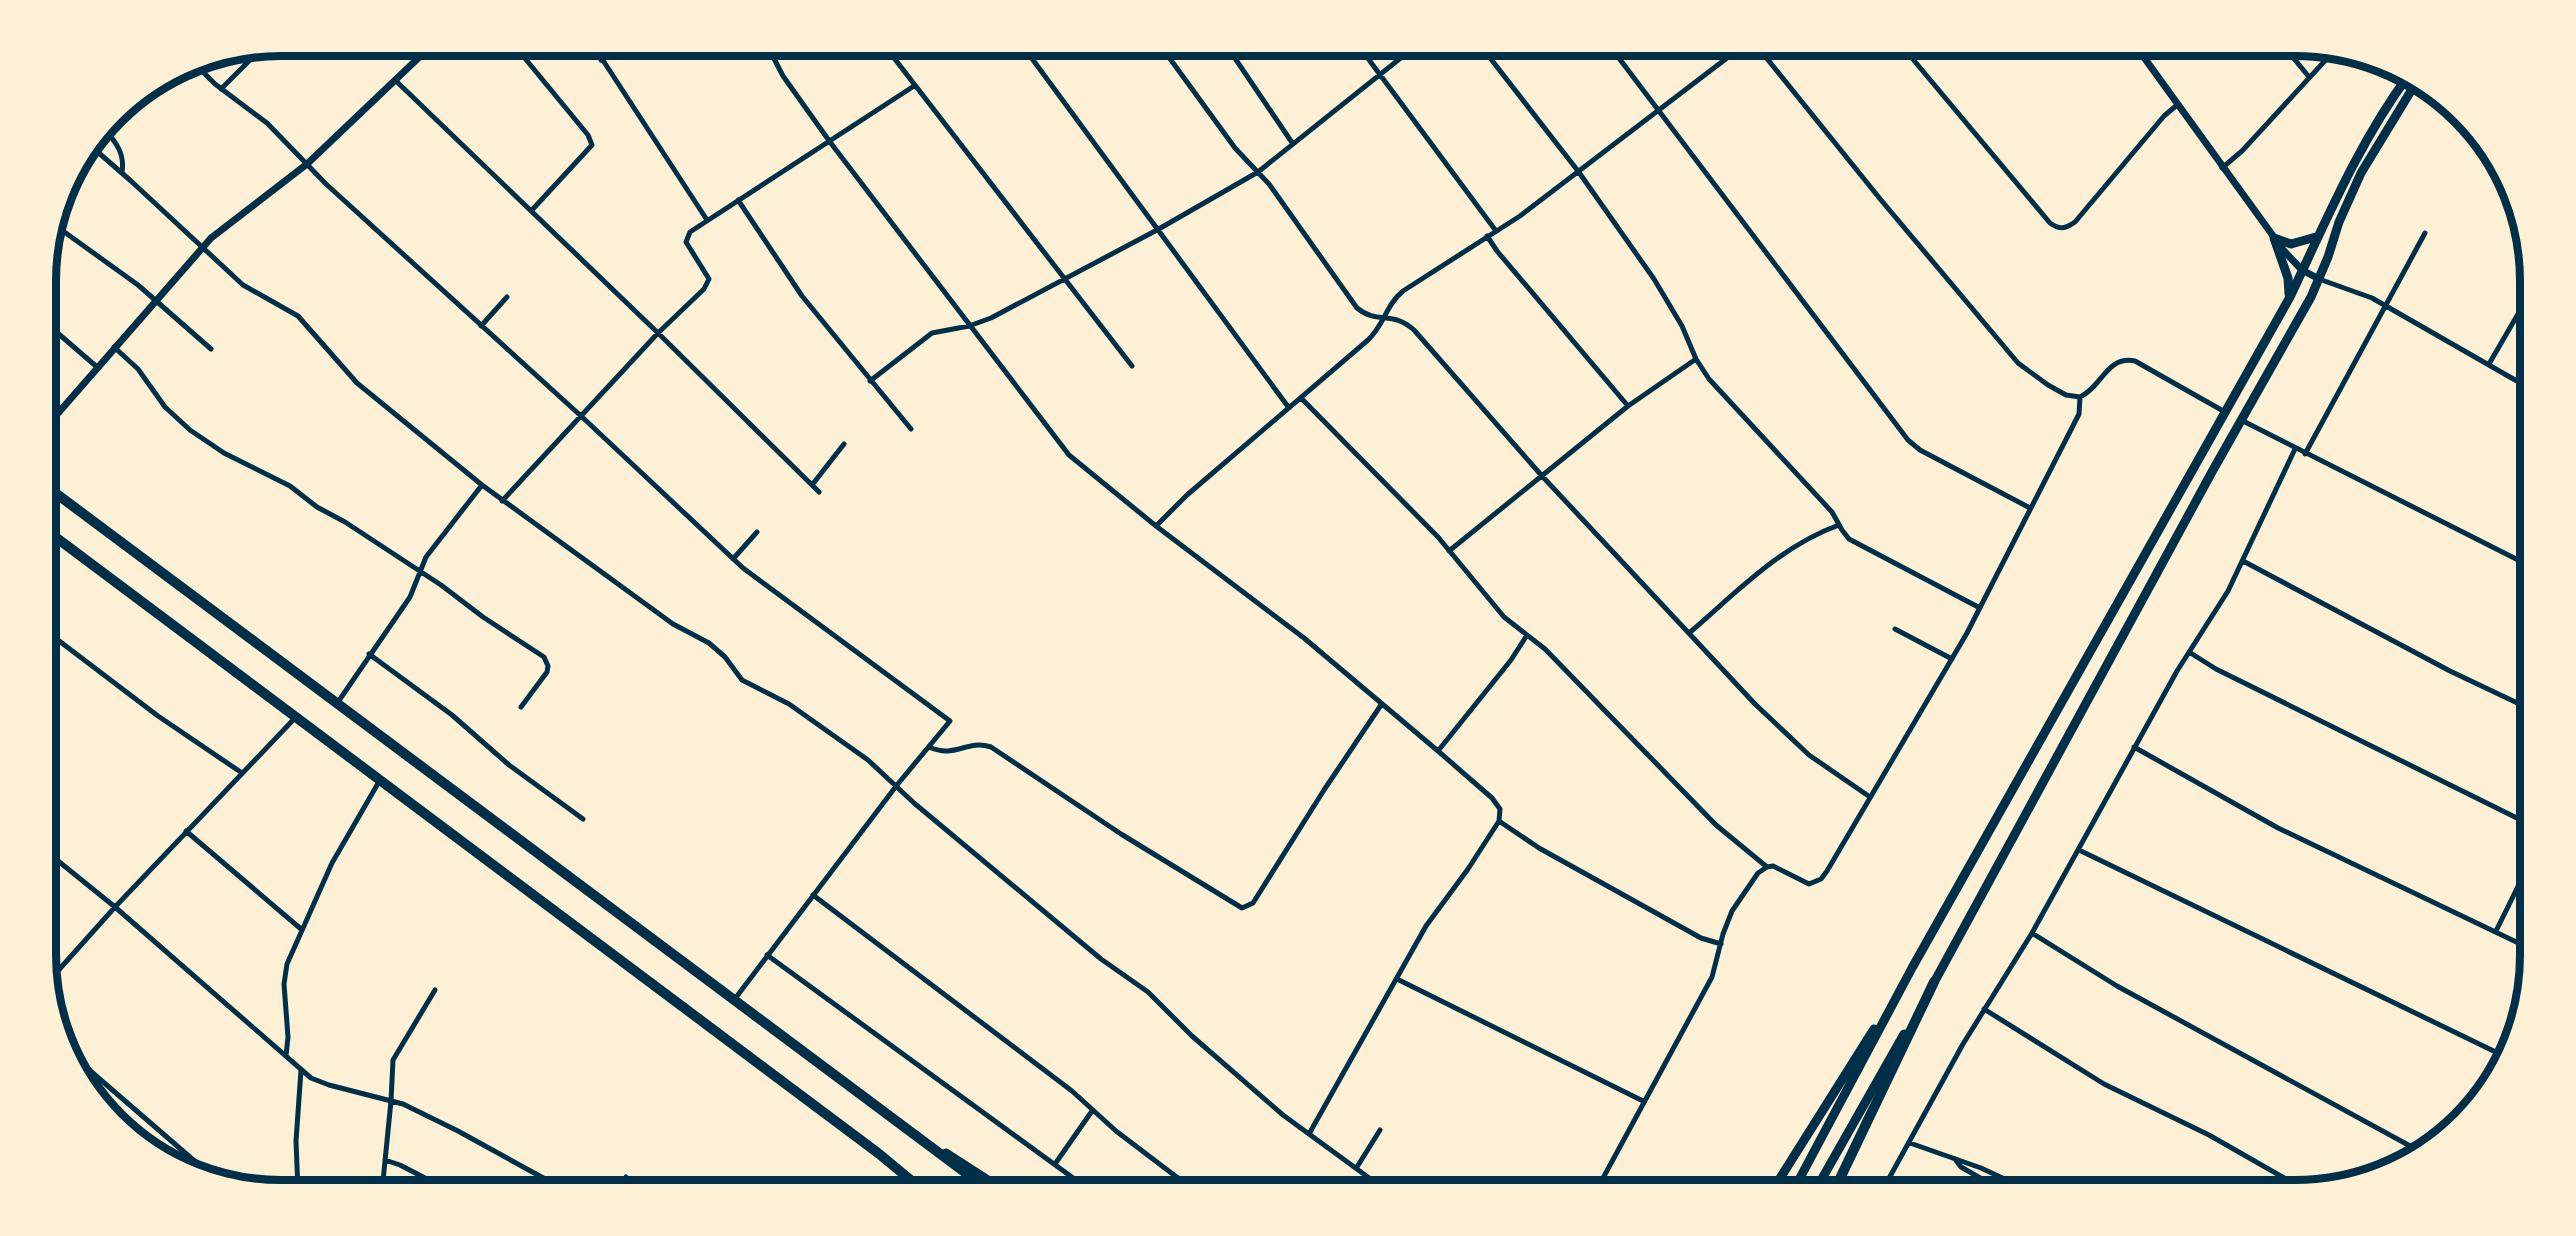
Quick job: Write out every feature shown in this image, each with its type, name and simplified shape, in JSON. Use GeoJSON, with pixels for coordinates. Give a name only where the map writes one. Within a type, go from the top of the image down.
{"type":"FeatureCollection","features":[{"type":"Feature","properties":{"kind":"highway"},"geometry":{"type":"LineString","coordinates":[[56,493],[976,1180]]}},
{"type":"Feature","properties":{"kind":"highway"},"geometry":{"type":"LineString","coordinates":[[56,539],[878,1153],[918,1180]]}},
{"type":"Feature","properties":{"kind":"highway"},"geometry":{"type":"LineString","coordinates":[[1839,1180],[1934,982]]}},
{"type":"Feature","properties":{"kind":"highway"},"geometry":{"type":"LineString","coordinates":[[878,1153],[911,1180]]}},
{"type":"Feature","properties":{"kind":"main road"},"geometry":{"type":"LineString","coordinates":[[1799,1180],[1912,968],[2289,297],[2316,237],[2372,132],[2403,83]]}},
{"type":"Feature","properties":{"kind":"main road"},"geometry":{"type":"LineString","coordinates":[[1821,1180],[1934,982],[2319,279],[2339,222],[2358,180],[2380,138],[2412,88]]}},
{"type":"Feature","properties":{"kind":"main road"},"geometry":{"type":"LineString","coordinates":[[2274,238],[2291,244],[2316,237]]}},
{"type":"Feature","properties":{"kind":"main road"},"geometry":{"type":"LineString","coordinates":[[2274,238],[2288,278],[2289,297]]}},
{"type":"Feature","properties":{"kind":"main road"},"geometry":{"type":"LineString","coordinates":[[1779,1180],[1912,968]]}},
{"type":"Feature","properties":{"kind":"main road"},"geometry":{"type":"LineString","coordinates":[[903,1124],[988,1180]]}},
{"type":"Feature","properties":{"kind":"street"},"geometry":{"type":"LineString","coordinates":[[410,56],[415,62]]}},
{"type":"Feature","properties":{"kind":"street"},"geometry":{"type":"LineString","coordinates":[[56,415],[201,248],[231,221],[307,164],[421,56]]}},
{"type":"Feature","properties":{"kind":"street"},"geometry":{"type":"LineString","coordinates":[[523,56],[588,135],[592,145],[590,150],[531,210]]}},
{"type":"Feature","properties":{"kind":"street"},"geometry":{"type":"LineString","coordinates":[[600,56],[708,220]]}},
{"type":"Feature","properties":{"kind":"street"},"geometry":{"type":"LineString","coordinates":[[602,60],[608,56]]}},
{"type":"Feature","properties":{"kind":"street"},"geometry":{"type":"LineString","coordinates":[[773,56],[783,76],[830,142],[1069,455],[1156,526],[1277,616],[1438,751],[1497,804],[1501,816],[1499,821],[1468,869],[1426,926],[1309,1134]]}},
{"type":"Feature","properties":{"kind":"street"},"geometry":{"type":"LineString","coordinates":[[892,56],[1063,280],[1132,366]]}},
{"type":"Feature","properties":{"kind":"street"},"geometry":{"type":"LineString","coordinates":[[1030,56],[1289,408]]}},
{"type":"Feature","properties":{"kind":"street"},"geometry":{"type":"LineString","coordinates":[[1168,56],[1235,148],[1258,172],[1357,308],[1364,315],[1398,318],[1414,330],[1542,476],[1755,704],[1794,742],[1836,775],[1870,797]]}},
{"type":"Feature","properties":{"kind":"street"},"geometry":{"type":"LineString","coordinates":[[1234,56],[1293,144]]}},
{"type":"Feature","properties":{"kind":"street"},"geometry":{"type":"LineString","coordinates":[[1366,56],[1496,231]]}},
{"type":"Feature","properties":{"kind":"street"},"geometry":{"type":"LineString","coordinates":[[870,381],[932,333],[969,326],[991,318],[1157,230],[1258,172],[1404,56]]}},
{"type":"Feature","properties":{"kind":"street"},"geometry":{"type":"LineString","coordinates":[[1489,56],[1578,171],[1664,295],[1696,359],[1710,379],[1832,512],[1849,539],[1980,608]]}},
{"type":"Feature","properties":{"kind":"street"},"geometry":{"type":"LineString","coordinates":[[1618,56],[1908,440],[1920,450],[2030,508]]}},
{"type":"Feature","properties":{"kind":"street"},"geometry":{"type":"LineString","coordinates":[[1156,526],[1187,495],[1368,340],[1382,326],[1392,300],[1520,216],[1729,56]]}},
{"type":"Feature","properties":{"kind":"street"},"geometry":{"type":"LineString","coordinates":[[1764,56],[2018,363],[2048,386],[2066,395],[2080,397],[2093,388],[2115,363],[2128,360],[2225,412]]}},
{"type":"Feature","properties":{"kind":"street"},"geometry":{"type":"LineString","coordinates":[[1910,56],[2050,223],[2058,228],[2067,228],[2076,222],[2164,116],[2177,105]]}},
{"type":"Feature","properties":{"kind":"street"},"geometry":{"type":"LineString","coordinates":[[2143,56],[2274,238],[2302,270],[2386,305],[2520,383]]}},
{"type":"Feature","properties":{"kind":"street"},"geometry":{"type":"LineString","coordinates":[[2292,56],[2309,77]]}},
{"type":"Feature","properties":{"kind":"street"},"geometry":{"type":"LineString","coordinates":[[221,89],[253,57]]}},
{"type":"Feature","properties":{"kind":"street"},"geometry":{"type":"LineString","coordinates":[[2222,168],[2242,151],[2327,57]]}},
{"type":"Feature","properties":{"kind":"street"},"geometry":{"type":"LineString","coordinates":[[201,70],[221,89],[267,123],[326,184],[734,559],[778,596],[950,722],[897,785],[734,1000]]}},
{"type":"Feature","properties":{"kind":"street"},"geometry":{"type":"LineString","coordinates":[[395,80],[658,333],[819,492]]}},
{"type":"Feature","properties":{"kind":"street"},"geometry":{"type":"LineString","coordinates":[[502,501],[706,284],[707,274],[686,242],[690,232],[914,86]]}},
{"type":"Feature","properties":{"kind":"street"},"geometry":{"type":"LineString","coordinates":[[109,135],[118,146],[123,164],[122,172]]}},
{"type":"Feature","properties":{"kind":"street"},"geometry":{"type":"LineString","coordinates":[[96,151],[243,285],[298,316],[357,383],[482,485],[673,624],[709,643],[726,657],[742,680],[789,704],[868,760],[914,803],[978,854],[1101,959],[1148,992],[1192,1036],[1283,1115],[1373,1180]]}},
{"type":"Feature","properties":{"kind":"street"},"geometry":{"type":"LineString","coordinates":[[738,200],[802,296],[911,429]]}},
{"type":"Feature","properties":{"kind":"street"},"geometry":{"type":"LineString","coordinates":[[61,230],[156,300],[211,349]]}},
{"type":"Feature","properties":{"kind":"street"},"geometry":{"type":"LineString","coordinates":[[2305,454],[2425,233]]}},
{"type":"Feature","properties":{"kind":"street"},"geometry":{"type":"LineString","coordinates":[[1487,236],[1497,251],[1628,406]]}},
{"type":"Feature","properties":{"kind":"street"},"geometry":{"type":"LineString","coordinates":[[481,326],[507,297]]}},
{"type":"Feature","properties":{"kind":"street"},"geometry":{"type":"LineString","coordinates":[[2489,364],[2520,311]]}},
{"type":"Feature","properties":{"kind":"street"},"geometry":{"type":"LineString","coordinates":[[56,332],[97,367]]}},
{"type":"Feature","properties":{"kind":"street"},"geometry":{"type":"LineString","coordinates":[[114,347],[138,369],[165,407],[190,430],[224,453],[290,486],[317,507],[345,522],[544,657],[549,666],[547,672],[521,707]]}},
{"type":"Feature","properties":{"kind":"street"},"geometry":{"type":"LineString","coordinates":[[1449,551],[1628,406],[1696,359]]}},
{"type":"Feature","properties":{"kind":"street"},"geometry":{"type":"LineString","coordinates":[[1301,398],[1438,537],[1495,607],[1572,676],[1716,825],[1767,867],[1779,868],[1809,884],[1821,879],[1952,659],[2079,414],[2080,397]]}},
{"type":"Feature","properties":{"kind":"street"},"geometry":{"type":"LineString","coordinates":[[2241,420],[2520,561]]}},
{"type":"Feature","properties":{"kind":"street"},"geometry":{"type":"LineString","coordinates":[[812,485],[844,444]]}},
{"type":"Feature","properties":{"kind":"street"},"geometry":{"type":"LineString","coordinates":[[1888,1180],[1984,1009],[2032,933],[2134,747],[2189,652],[2228,591],[2295,449]]}},
{"type":"Feature","properties":{"kind":"street"},"geometry":{"type":"LineString","coordinates":[[338,702],[410,597],[419,572],[432,549],[482,485]]}},
{"type":"Feature","properties":{"kind":"street"},"geometry":{"type":"LineString","coordinates":[[1689,633],[1785,552],[1820,532],[1839,525]]}},
{"type":"Feature","properties":{"kind":"street"},"geometry":{"type":"LineString","coordinates":[[734,559],[757,532]]}},
{"type":"Feature","properties":{"kind":"street"},"geometry":{"type":"LineString","coordinates":[[2243,561],[2450,671],[2520,704]]}},
{"type":"Feature","properties":{"kind":"street"},"geometry":{"type":"LineString","coordinates":[[1895,629],[1952,659]]}},
{"type":"Feature","properties":{"kind":"street"},"geometry":{"type":"LineString","coordinates":[[1438,751],[1511,660],[1527,635]]}},
{"type":"Feature","properties":{"kind":"street"},"geometry":{"type":"LineString","coordinates":[[56,639],[158,716],[242,773]]}},
{"type":"Feature","properties":{"kind":"street"},"geometry":{"type":"LineString","coordinates":[[2189,652],[2216,669],[2520,820]]}},
{"type":"Feature","properties":{"kind":"street"},"geometry":{"type":"LineString","coordinates":[[369,654],[452,714],[509,765],[583,819]]}},
{"type":"Feature","properties":{"kind":"street"},"geometry":{"type":"LineString","coordinates":[[929,747],[945,753],[974,745],[991,747],[1121,834],[1242,908],[1253,903],[1324,790],[1382,705]]}},
{"type":"Feature","properties":{"kind":"street"},"geometry":{"type":"LineString","coordinates":[[56,973],[114,907],[295,718]]}},
{"type":"Feature","properties":{"kind":"street"},"geometry":{"type":"LineString","coordinates":[[2134,747],[2278,828],[2520,943]]}},
{"type":"Feature","properties":{"kind":"street"},"geometry":{"type":"LineString","coordinates":[[286,1056],[288,1037],[285,973],[301,929],[332,863],[380,780]]}},
{"type":"Feature","properties":{"kind":"street"},"geometry":{"type":"LineString","coordinates":[[1499,821],[1539,848],[1691,932],[1721,944]]}},
{"type":"Feature","properties":{"kind":"street"},"geometry":{"type":"LineString","coordinates":[[186,831],[301,929]]}},
{"type":"Feature","properties":{"kind":"street"},"geometry":{"type":"LineString","coordinates":[[2079,850],[2498,1054]]}},
{"type":"Feature","properties":{"kind":"street"},"geometry":{"type":"LineString","coordinates":[[56,859],[301,1070],[319,1082],[392,1101],[459,1131],[547,1180]]}},
{"type":"Feature","properties":{"kind":"street"},"geometry":{"type":"LineString","coordinates":[[1602,1180],[1712,977],[1732,911],[1752,880],[1767,867]]}},
{"type":"Feature","properties":{"kind":"street"},"geometry":{"type":"LineString","coordinates":[[2496,931],[2520,882]]}},
{"type":"Feature","properties":{"kind":"street"},"geometry":{"type":"LineString","coordinates":[[813,895],[1072,1091],[1092,1111],[1180,1180]]}},
{"type":"Feature","properties":{"kind":"street"},"geometry":{"type":"LineString","coordinates":[[2032,933],[2117,986],[2413,1147]]}},
{"type":"Feature","properties":{"kind":"street"},"geometry":{"type":"LineString","coordinates":[[767,955],[1076,1180]]}},
{"type":"Feature","properties":{"kind":"street"},"geometry":{"type":"LineString","coordinates":[[1396,979],[1643,1101]]}},
{"type":"Feature","properties":{"kind":"street"},"geometry":{"type":"LineString","coordinates":[[383,1180],[392,1101],[393,1060],[435,990]]}},
{"type":"Feature","properties":{"kind":"street"},"geometry":{"type":"LineString","coordinates":[[1984,1009],[2112,1089],[2209,1136],[2287,1180]]}},
{"type":"Feature","properties":{"kind":"street"},"geometry":{"type":"LineString","coordinates":[[85,1067],[198,1165]]}},
{"type":"Feature","properties":{"kind":"street"},"geometry":{"type":"LineString","coordinates":[[298,1180],[296,1141],[301,1070]]}},
{"type":"Feature","properties":{"kind":"street"},"geometry":{"type":"LineString","coordinates":[[1055,1164],[1092,1111]]}},
{"type":"Feature","properties":{"kind":"street"},"geometry":{"type":"LineString","coordinates":[[1357,1167],[1380,1130]]}},
{"type":"Feature","properties":{"kind":"street"},"geometry":{"type":"LineString","coordinates":[[1910,1143],[2004,1180]]}},
{"type":"Feature","properties":{"kind":"street"},"geometry":{"type":"LineString","coordinates":[[1955,1159],[1961,1167],[1984,1180]]}},
{"type":"Feature","properties":{"kind":"street"},"geometry":{"type":"LineString","coordinates":[[386,1160],[429,1180]]}}]}
